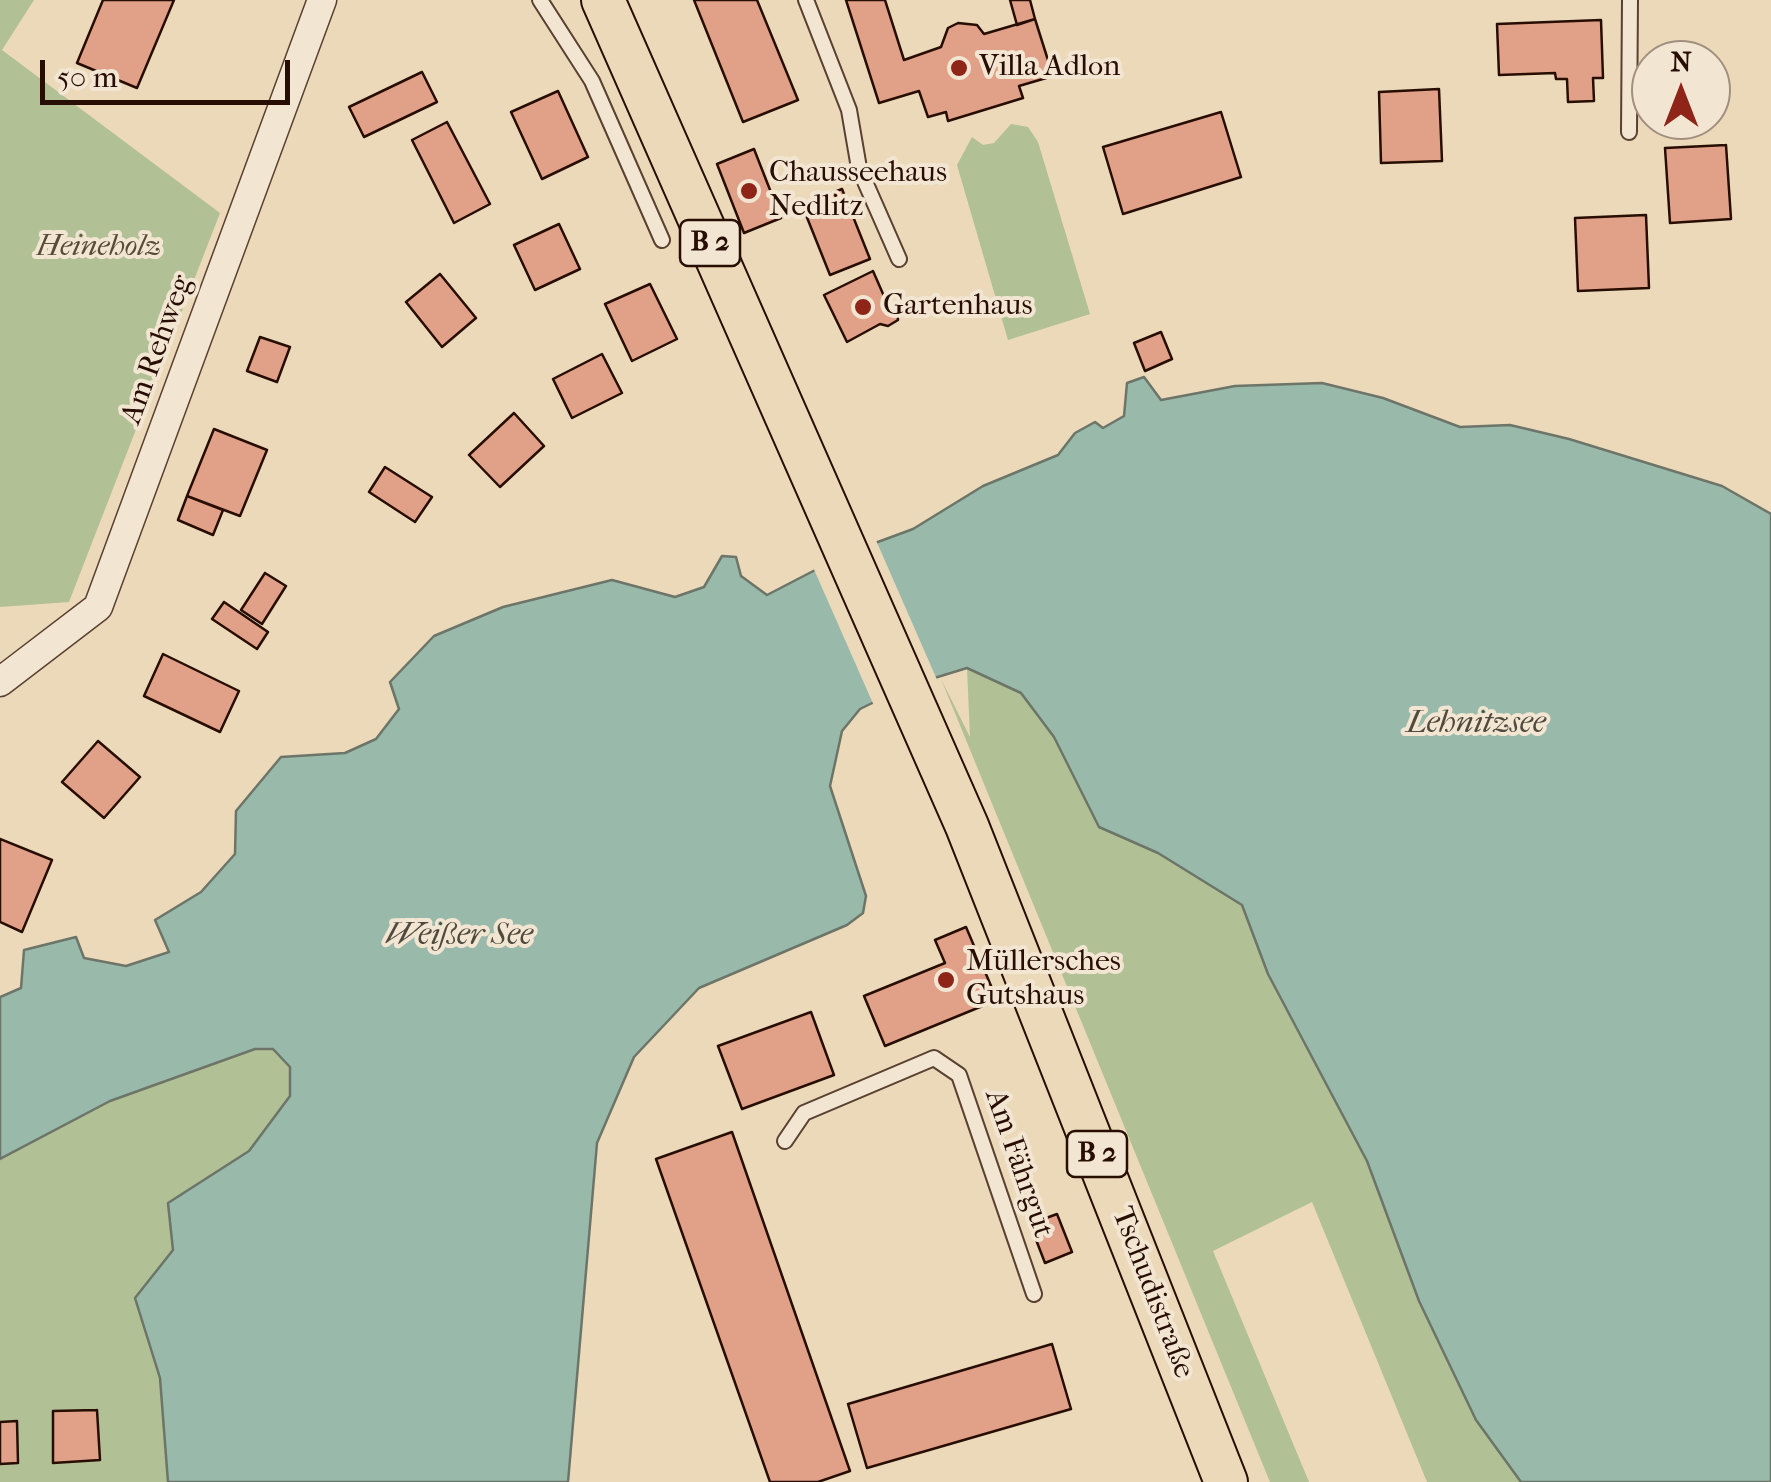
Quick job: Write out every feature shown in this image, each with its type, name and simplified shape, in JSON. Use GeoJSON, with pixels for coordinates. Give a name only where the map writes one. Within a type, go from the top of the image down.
{"type":"FeatureCollection","features":[{"type":"Feature","properties":{"kind":"main road","name":"Tschudistraße"},"geometry":{"type":"LineString","coordinates":[[603,0],[967,826],[1226,1482]]}},
{"type":"Feature","properties":{"kind":"street","name":"Am Rehweg"},"geometry":{"type":"LineString","coordinates":[[0,682],[98,607],[322,0]]}},
{"type":"Feature","properties":{"kind":"lane"},"geometry":{"type":"LineString","coordinates":[[540,0],[592,81],[662,240]]}},
{"type":"Feature","properties":{"kind":"lane"},"geometry":{"type":"LineString","coordinates":[[806,0],[849,110],[858,168],[899,259]]}},
{"type":"Feature","properties":{"kind":"lane"},"geometry":{"type":"LineString","coordinates":[[1629,132],[1630,0]]}},
{"type":"Feature","properties":{"kind":"lane","name":"Am Fährgut"},"geometry":{"type":"LineString","coordinates":[[786,1141],[804,1113],[934,1058],[959,1074],[1034,1294]]}},
{"type":"Feature","properties":{"kind":"green space","name":"Heineholz"},"geometry":{"type":"Polygon","coordinates":[[[0,0],[34,0],[2,50],[220,213],[69,602],[0,607],[0,0]]]}},
{"type":"Feature","properties":{"kind":"green space"},"geometry":{"type":"Polygon","coordinates":[[[1011,124],[1028,127],[1038,142],[1090,314],[1008,340],[957,165],[972,137],[983,145],[994,143],[1011,124]]]}},
{"type":"Feature","properties":{"kind":"green space"},"geometry":{"type":"Polygon","coordinates":[[[967,668],[1021,693],[1054,737],[1099,827],[1158,853],[1242,905],[1268,974],[1367,1161],[1419,1301],[1476,1420],[1521,1482],[1427,1482],[1312,1202],[1213,1251],[1309,1482],[1270,1482],[941,679],[970,737],[967,668]]]}},
{"type":"Feature","properties":{"kind":"green space"},"geometry":{"type":"Polygon","coordinates":[[[255,1049],[273,1049],[290,1067],[290,1096],[249,1151],[168,1203],[173,1250],[135,1298],[160,1378],[168,1482],[0,1482],[0,1159],[110,1101],[255,1049]]]}},
{"type":"Feature","properties":{"kind":"water"},"geometry":{"type":"Polygon","coordinates":[[[1144,377],[1161,400],[1235,386],[1322,383],[1383,398],[1460,427],[1510,425],[1569,439],[1722,486],[1771,514],[1771,1482],[1521,1482],[1476,1420],[1419,1301],[1367,1161],[1268,974],[1242,905],[1158,853],[1099,827],[1054,737],[1021,693],[967,668],[905,687],[860,709],[842,731],[830,786],[866,896],[863,913],[847,925],[699,988],[634,1057],[597,1143],[568,1482],[168,1482],[160,1378],[135,1298],[173,1250],[168,1203],[249,1151],[290,1096],[290,1067],[273,1049],[255,1049],[110,1101],[0,1159],[0,997],[21,988],[24,950],[76,937],[84,958],[126,966],[169,952],[155,920],[201,892],[235,854],[236,811],[281,757],[345,753],[376,739],[399,709],[390,682],[434,636],[503,607],[612,580],[675,597],[704,587],[722,556],[736,557],[741,576],[767,595],[848,553],[913,529],[983,486],[1058,455],[1075,433],[1095,422],[1103,428],[1124,416],[1127,383],[1144,377]]]}},
{"type":"Feature","properties":{"kind":"pier"},"geometry":{"type":"Polygon","coordinates":[[[875,538],[938,682],[875,708],[812,565],[875,538]]]}},
{"type":"Feature","properties":{"kind":"building"},"geometry":{"type":"Polygon","coordinates":[[[103,0],[174,0],[137,88],[77,63],[103,0]]]}},
{"type":"Feature","properties":{"kind":"building"},"geometry":{"type":"Polygon","coordinates":[[[694,0],[757,0],[798,100],[743,122],[694,0]]]}},
{"type":"Feature","properties":{"kind":"building","name":"Villa Adlon"},"geometry":{"type":"Polygon","coordinates":[[[846,0],[885,0],[904,60],[941,47],[948,28],[958,23],[977,25],[984,34],[1035,19],[1053,76],[1019,86],[1023,98],[948,121],[946,112],[928,117],[919,91],[879,103],[846,0]]]}},
{"type":"Feature","properties":{"kind":"building"},"geometry":{"type":"Polygon","coordinates":[[[1010,0],[1030,0],[1035,19],[1017,25],[1010,0]]]}},
{"type":"Feature","properties":{"kind":"building"},"geometry":{"type":"Polygon","coordinates":[[[1601,20],[1603,78],[1593,78],[1594,101],[1568,102],[1567,79],[1556,79],[1555,73],[1499,75],[1497,24],[1601,20]]]}},
{"type":"Feature","properties":{"kind":"building"},"geometry":{"type":"Polygon","coordinates":[[[422,72],[437,102],[364,137],[349,107],[422,72]]]}},
{"type":"Feature","properties":{"kind":"building"},"geometry":{"type":"Polygon","coordinates":[[[1439,89],[1442,161],[1381,163],[1379,92],[1439,89]]]}},
{"type":"Feature","properties":{"kind":"building"},"geometry":{"type":"Polygon","coordinates":[[[558,91],[588,157],[542,179],[511,112],[558,91]]]}},
{"type":"Feature","properties":{"kind":"building"},"geometry":{"type":"Polygon","coordinates":[[[1221,112],[1241,177],[1123,214],[1103,147],[1221,112]]]}},
{"type":"Feature","properties":{"kind":"building"},"geometry":{"type":"Polygon","coordinates":[[[447,122],[490,204],[454,223],[412,140],[447,122]]]}},
{"type":"Feature","properties":{"kind":"building"},"geometry":{"type":"Polygon","coordinates":[[[1726,145],[1731,219],[1670,223],[1665,148],[1726,145]]]}},
{"type":"Feature","properties":{"kind":"building","name":"Chausseehaus Nedlitz"},"geometry":{"type":"Polygon","coordinates":[[[754,149],[781,218],[744,233],[717,164],[754,149]]]}},
{"type":"Feature","properties":{"kind":"building"},"geometry":{"type":"Polygon","coordinates":[[[842,189],[870,259],[830,275],[802,205],[842,189]]]}},
{"type":"Feature","properties":{"kind":"building"},"geometry":{"type":"Polygon","coordinates":[[[1646,215],[1649,288],[1578,291],[1575,218],[1646,215]]]}},
{"type":"Feature","properties":{"kind":"building"},"geometry":{"type":"Polygon","coordinates":[[[559,224],[580,269],[535,290],[514,245],[559,224]]]}},
{"type":"Feature","properties":{"kind":"building","name":"Gartenhaus"},"geometry":{"type":"Polygon","coordinates":[[[873,271],[887,303],[897,309],[898,320],[888,326],[880,324],[847,342],[824,295],[873,271]]]}},
{"type":"Feature","properties":{"kind":"building"},"geometry":{"type":"Polygon","coordinates":[[[440,274],[476,318],[442,347],[406,302],[440,274]]]}},
{"type":"Feature","properties":{"kind":"building"},"geometry":{"type":"Polygon","coordinates":[[[650,284],[677,339],[632,361],[605,304],[650,284]]]}},
{"type":"Feature","properties":{"kind":"building"},"geometry":{"type":"Polygon","coordinates":[[[1161,332],[1172,359],[1145,371],[1134,343],[1161,332]]]}},
{"type":"Feature","properties":{"kind":"building"},"geometry":{"type":"Polygon","coordinates":[[[260,337],[290,347],[277,382],[247,371],[260,337]]]}},
{"type":"Feature","properties":{"kind":"building"},"geometry":{"type":"Polygon","coordinates":[[[602,354],[622,393],[572,418],[553,379],[602,354]]]}},
{"type":"Feature","properties":{"kind":"building"},"geometry":{"type":"Polygon","coordinates":[[[514,413],[544,446],[500,487],[469,455],[514,413]]]}},
{"type":"Feature","properties":{"kind":"building"},"geometry":{"type":"Polygon","coordinates":[[[214,429],[267,450],[240,516],[187,496],[214,429]]]}},
{"type":"Feature","properties":{"kind":"building"},"geometry":{"type":"Polygon","coordinates":[[[385,467],[432,497],[415,522],[369,492],[385,467]]]}},
{"type":"Feature","properties":{"kind":"building"},"geometry":{"type":"Polygon","coordinates":[[[187,496],[223,510],[213,535],[178,520],[187,496]]]}},
{"type":"Feature","properties":{"kind":"building"},"geometry":{"type":"Polygon","coordinates":[[[265,573],[286,586],[262,624],[241,610],[265,573]]]}},
{"type":"Feature","properties":{"kind":"building"},"geometry":{"type":"Polygon","coordinates":[[[224,602],[268,632],[257,649],[212,619],[224,602]]]}},
{"type":"Feature","properties":{"kind":"building"},"geometry":{"type":"Polygon","coordinates":[[[163,654],[239,691],[220,732],[144,696],[163,654]]]}},
{"type":"Feature","properties":{"kind":"building"},"geometry":{"type":"Polygon","coordinates":[[[98,741],[140,777],[104,818],[62,782],[98,741]]]}},
{"type":"Feature","properties":{"kind":"building"},"geometry":{"type":"Polygon","coordinates":[[[0,839],[52,860],[22,932],[0,922],[0,839]]]}},
{"type":"Feature","properties":{"kind":"building","name":"Müllersches Gutshaus"},"geometry":{"type":"Polygon","coordinates":[[[966,927],[997,1000],[885,1046],[864,996],[945,963],[935,940],[966,927]]]}},
{"type":"Feature","properties":{"kind":"building"},"geometry":{"type":"Polygon","coordinates":[[[811,1012],[834,1075],[742,1109],[718,1046],[811,1012]]]}},
{"type":"Feature","properties":{"kind":"building"},"geometry":{"type":"Polygon","coordinates":[[[732,1132],[850,1471],[818,1482],[770,1482],[656,1159],[732,1132]]]}},
{"type":"Feature","properties":{"kind":"building"},"geometry":{"type":"Polygon","coordinates":[[[1057,1214],[1072,1252],[1045,1263],[1030,1224],[1057,1214]]]}},
{"type":"Feature","properties":{"kind":"building"},"geometry":{"type":"Polygon","coordinates":[[[1052,1344],[1071,1409],[867,1468],[848,1404],[1052,1344]]]}},
{"type":"Feature","properties":{"kind":"building"},"geometry":{"type":"Polygon","coordinates":[[[97,1410],[100,1460],[53,1463],[53,1411],[97,1410]]]}},
{"type":"Feature","properties":{"kind":"building"},"geometry":{"type":"Polygon","coordinates":[[[17,1421],[18,1463],[0,1464],[0,1422],[17,1421]]]}},
{"type":"Feature","properties":{"kind":"place","name":"Villa Adlon"},"geometry":{"type":"Point","coordinates":[959,68]}},
{"type":"Feature","properties":{"kind":"place","name":"Chausseehaus Nedlitz"},"geometry":{"type":"Point","coordinates":[749,191]}},
{"type":"Feature","properties":{"kind":"place","name":"Gartenhaus"},"geometry":{"type":"Point","coordinates":[863,307]}},
{"type":"Feature","properties":{"kind":"place","name":"Müllersches Gutshaus"},"geometry":{"type":"Point","coordinates":[946,980]}},
{"type":"Feature","properties":{"kind":"water label","name":"Lehnitzsee"},"geometry":{"type":"Point","coordinates":[1476,724]}},
{"type":"Feature","properties":{"kind":"water label","name":"Weißer See"},"geometry":{"type":"Point","coordinates":[459,936]}}]}
